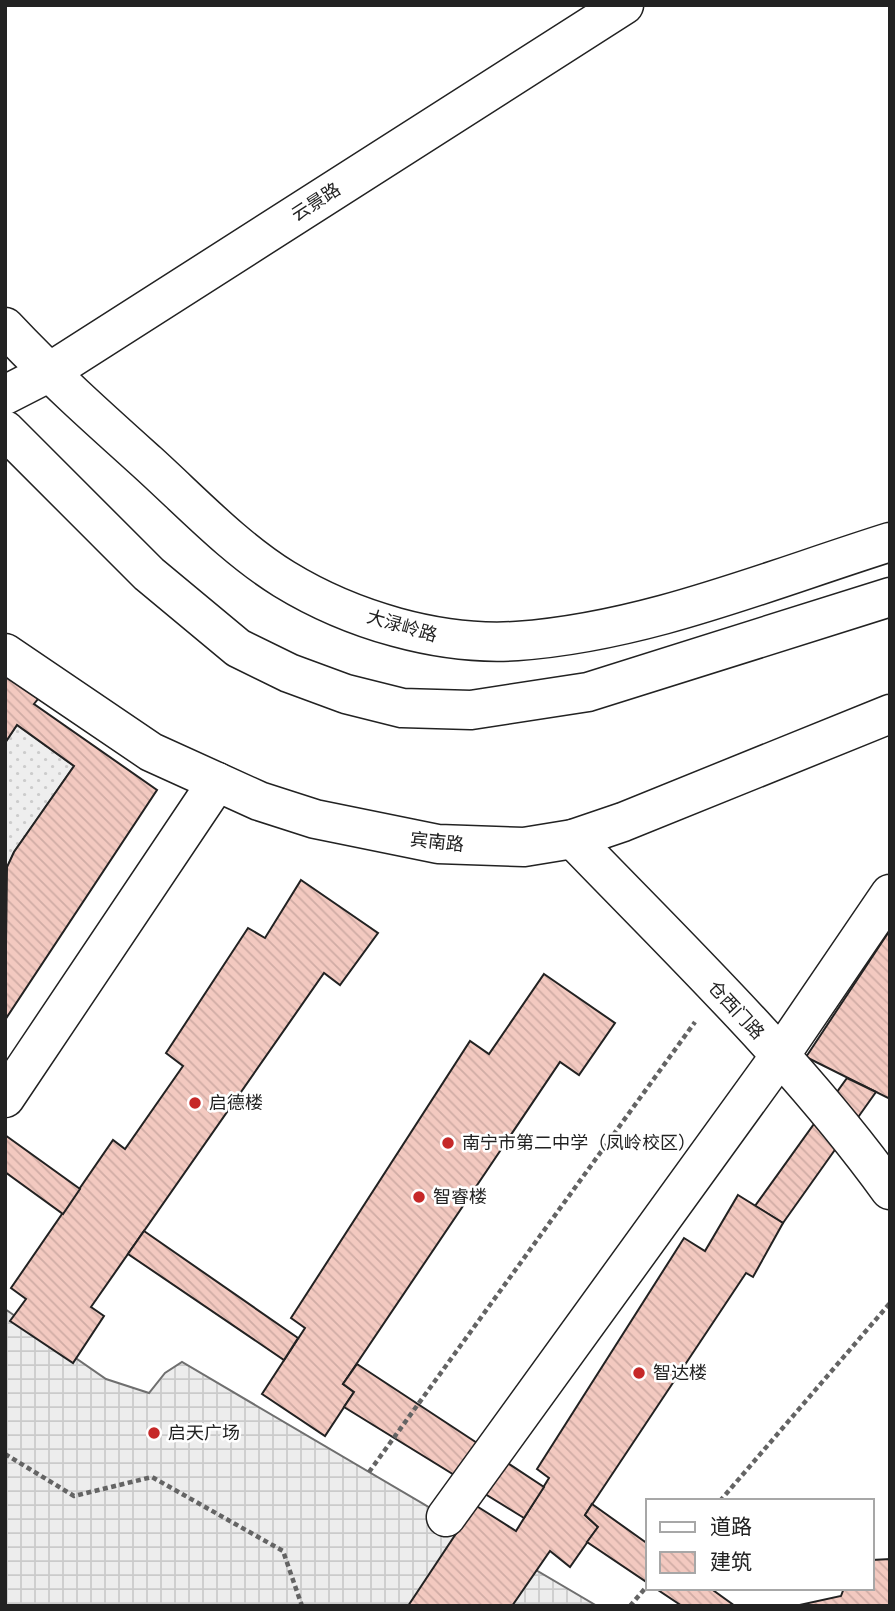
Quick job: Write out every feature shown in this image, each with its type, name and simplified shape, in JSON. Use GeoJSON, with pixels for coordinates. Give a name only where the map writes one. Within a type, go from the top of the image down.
{"type":"FeatureCollection","features":[{"type":"Feature","properties":{"kind":"street","name":"云景路"},"geometry":{"type":"LineString","coordinates":[[5,395],[48,373],[624,5]]}},
{"type":"Feature","properties":{"kind":"street","name":"大渌岭路"},"geometry":{"type":"LineString","coordinates":[[5,327],[48,373],[194,505],[284,579],[358,612],[447,639],[516,641],[633,623],[890,542]]}},
{"type":"Feature","properties":{"kind":"street"},"geometry":{"type":"LineString","coordinates":[[5,430],[149,574],[238,648],[289,673],[334,690],[402,708],[471,710],[588,692],[890,597]]}},
{"type":"Feature","properties":{"kind":"street","name":"宾南路"},"geometry":{"type":"LineString","coordinates":[[5,653],[151,752],[259,801],[315,819],[410,840],[487,847],[524,846],[573,839],[646,813],[890,714]]}},
{"type":"Feature","properties":{"kind":"street"},"geometry":{"type":"LineString","coordinates":[[5,1098],[217,782]]}},
{"type":"Feature","properties":{"kind":"street","name":"仓西门路"},"geometry":{"type":"LineString","coordinates":[[573,839],[779,1057],[834,1119],[890,1190]]}},
{"type":"Feature","properties":{"kind":"street"},"geometry":{"type":"LineString","coordinates":[[446,1517],[779,1057],[890,894]]}},
{"type":"Feature","properties":{"kind":"path"},"geometry":{"type":"LineString","coordinates":[[369,1472],[718,990]]}},
{"type":"Feature","properties":{"kind":"path"},"geometry":{"type":"LineString","coordinates":[[722,1499],[890,1304]]}},
{"type":"Feature","properties":{"kind":"path"},"geometry":{"type":"LineString","coordinates":[[5,1454],[74,1496],[152,1477],[283,1551],[302,1606]]}},
{"type":"Feature","properties":{"kind":"path"},"geometry":{"type":"LineString","coordinates":[[630,1606],[646,1587]]}},
{"type":"Feature","properties":{"kind":"shaded area"},"geometry":{"type":"Polygon","coordinates":[[[17,725],[74,766],[14,852],[7,868],[9,893],[5,908],[5,743],[17,725]]]}},
{"type":"Feature","properties":{"kind":"shaded area","name":"启天广场"},"geometry":{"type":"Polygon","coordinates":[[[5,1309],[106,1379],[149,1393],[165,1373],[182,1362],[597,1606],[5,1606],[5,1309]]]}},
{"type":"Feature","properties":{"kind":"building"},"geometry":{"type":"Polygon","coordinates":[[[5,670],[42,694],[34,704],[157,790],[5,1020],[7,867],[14,852],[74,766],[17,725],[5,743],[5,670]]]}},
{"type":"Feature","properties":{"kind":"building","name":"启德楼"},"geometry":{"type":"Polygon","coordinates":[[[301,880],[378,933],[340,985],[324,973],[91,1307],[104,1316],[73,1363],[10,1321],[26,1299],[11,1288],[113,1140],[125,1149],[183,1066],[166,1053],[248,928],[265,938],[301,880]]]}},
{"type":"Feature","properties":{"kind":"building"},"geometry":{"type":"Polygon","coordinates":[[[890,930],[890,1099],[806,1057],[890,930]]]}},
{"type":"Feature","properties":{"kind":"building","name":"智睿楼"},"geometry":{"type":"Polygon","coordinates":[[[544,974],[615,1023],[579,1075],[560,1062],[343,1384],[354,1392],[325,1436],[262,1394],[305,1328],[291,1318],[470,1041],[489,1054],[544,974]]]}},
{"type":"Feature","properties":{"kind":"building"},"geometry":{"type":"Polygon","coordinates":[[[847,1078],[876,1092],[783,1223],[755,1206],[847,1078]]]}},
{"type":"Feature","properties":{"kind":"building"},"geometry":{"type":"Polygon","coordinates":[[[5,1135],[80,1189],[63,1214],[5,1172],[5,1135]]]}},
{"type":"Feature","properties":{"kind":"building","name":"智达楼"},"geometry":{"type":"Polygon","coordinates":[[[738,1195],[783,1223],[753,1277],[746,1273],[585,1515],[598,1527],[570,1567],[550,1551],[512,1606],[408,1606],[475,1505],[516,1531],[549,1478],[537,1469],[684,1238],[705,1251],[738,1195]]]}},
{"type":"Feature","properties":{"kind":"building"},"geometry":{"type":"Polygon","coordinates":[[[144,1231],[298,1338],[284,1360],[128,1254],[144,1231]]]}},
{"type":"Feature","properties":{"kind":"building"},"geometry":{"type":"Polygon","coordinates":[[[357,1364],[544,1487],[524,1518],[344,1407],[354,1392],[343,1384],[357,1364]]]}},
{"type":"Feature","properties":{"kind":"building"},"geometry":{"type":"Polygon","coordinates":[[[592,1504],[646,1543],[646,1582],[587,1542],[598,1527],[585,1515],[592,1504]]]}},
{"type":"Feature","properties":{"kind":"building"},"geometry":{"type":"Polygon","coordinates":[[[890,1559],[890,1606],[795,1606],[841,1596],[843,1590],[874,1590],[874,1560],[890,1559]]]}},
{"type":"Feature","properties":{"kind":"building"},"geometry":{"type":"Polygon","coordinates":[[[658,1590],[713,1590],[735,1606],[682,1606],[658,1590]]]}},
{"type":"Feature","properties":{"kind":"place","name":"启德楼"},"geometry":{"type":"Point","coordinates":[195,1103]}},
{"type":"Feature","properties":{"kind":"place","name":"南宁市第二中学（凤岭校区）"},"geometry":{"type":"Point","coordinates":[448,1143]}},
{"type":"Feature","properties":{"kind":"place","name":"智睿楼"},"geometry":{"type":"Point","coordinates":[419,1197]}},
{"type":"Feature","properties":{"kind":"place","name":"智达楼"},"geometry":{"type":"Point","coordinates":[639,1373]}},
{"type":"Feature","properties":{"kind":"place","name":"启天广场"},"geometry":{"type":"Point","coordinates":[154,1433]}}]}
